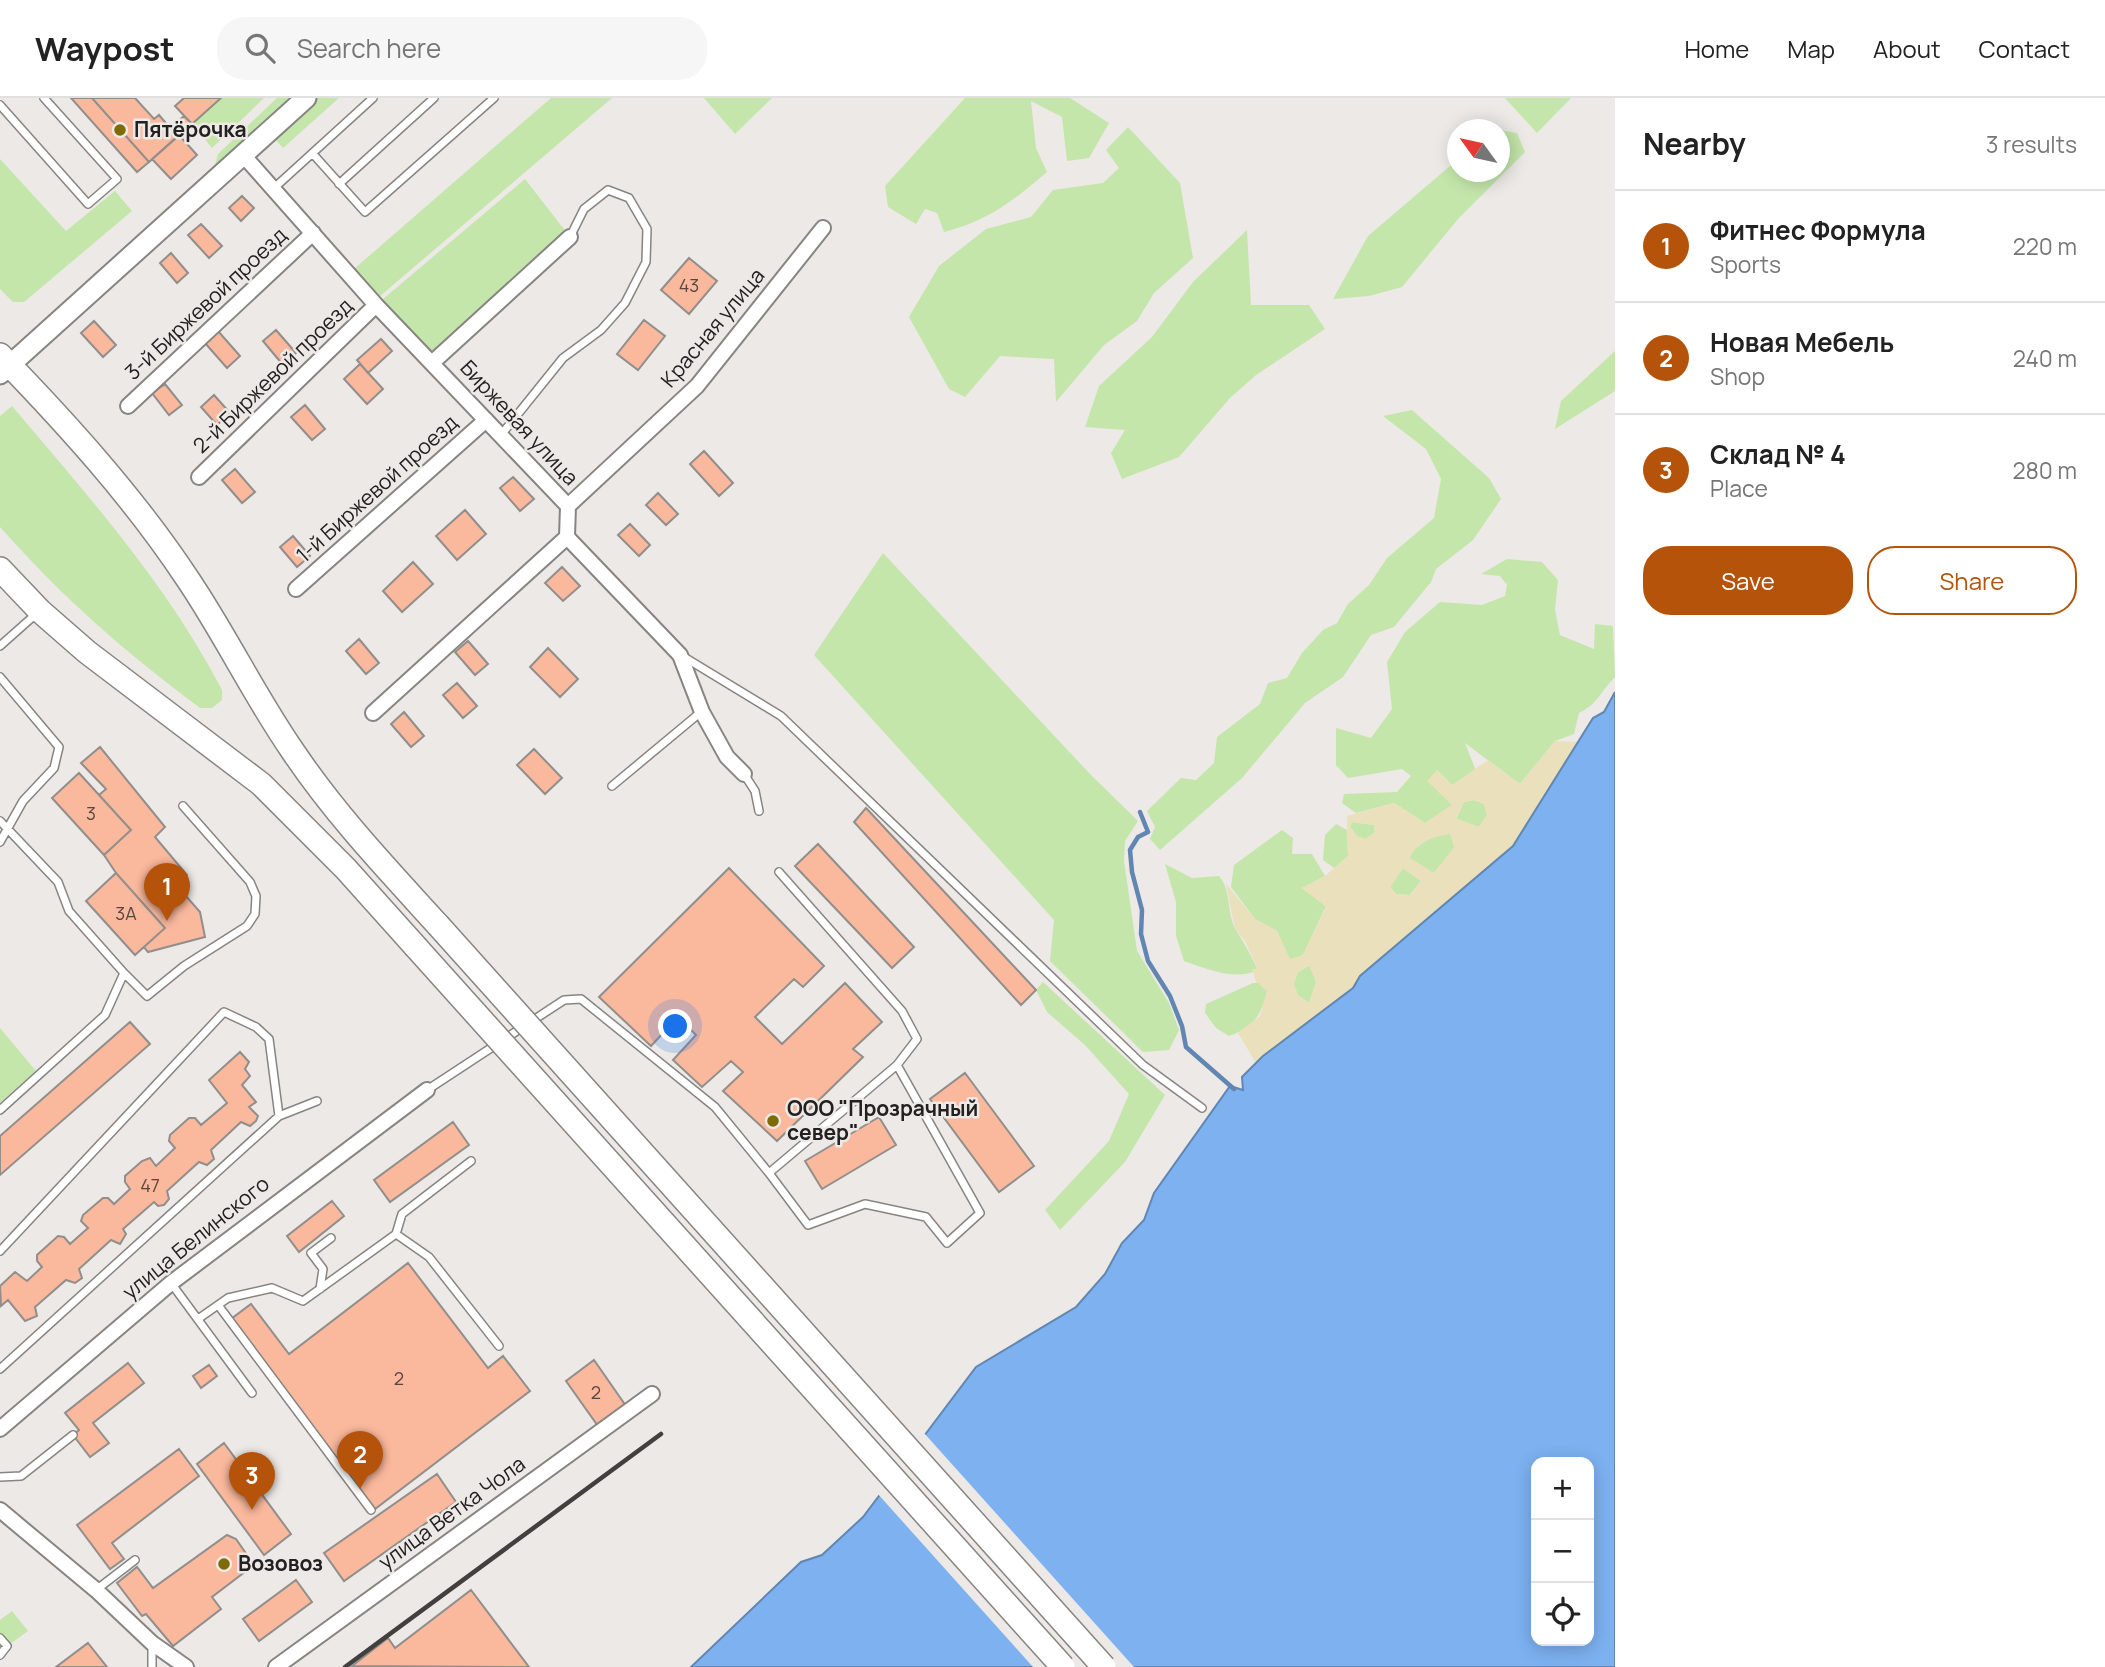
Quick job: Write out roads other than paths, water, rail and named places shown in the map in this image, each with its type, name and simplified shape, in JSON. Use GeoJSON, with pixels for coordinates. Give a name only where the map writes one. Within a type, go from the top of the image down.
{"type":"FeatureCollection","features":[{"type":"Feature","properties":{"kind":"main road"},"geometry":{"type":"LineString","coordinates":[[306,98],[244,156],[3,365],[156,533],[189,580],[293,752],[370,849],[1104,1667]]}},
{"type":"Feature","properties":{"kind":"main road"},"geometry":{"type":"LineString","coordinates":[[0,569],[40,611],[87,652],[261,784],[329,850],[1063,1667]]}},
{"type":"Feature","properties":{"kind":"street","name":"Биржевая улица"},"geometry":{"type":"LineString","coordinates":[[244,156],[376,305],[568,506],[567,537]]}},
{"type":"Feature","properties":{"kind":"street","name":"Красная улица"},"geometry":{"type":"LineString","coordinates":[[568,506],[697,386],[823,228]]}},
{"type":"Feature","properties":{"kind":"street","name":"3-й Биржевой проезд"},"geometry":{"type":"LineString","coordinates":[[128,406],[313,233]]}},
{"type":"Feature","properties":{"kind":"street"},"geometry":{"type":"LineString","coordinates":[[433,362],[570,237]]}},
{"type":"Feature","properties":{"kind":"street","name":"2-й Биржевой проезд"},"geometry":{"type":"LineString","coordinates":[[199,477],[376,305]]}},
{"type":"Feature","properties":{"kind":"street","name":"1-й Биржевой проезд"},"geometry":{"type":"LineString","coordinates":[[296,589],[486,420]]}},
{"type":"Feature","properties":{"kind":"street"},"geometry":{"type":"LineString","coordinates":[[373,713],[567,537],[680,654],[702,712],[727,757],[744,774]]}},
{"type":"Feature","properties":{"kind":"street","name":"улица Белинского"},"geometry":{"type":"LineString","coordinates":[[0,1429],[171,1283],[317,1170],[427,1090]]}},
{"type":"Feature","properties":{"kind":"street","name":"улица Ветка Чола"},"geometry":{"type":"LineString","coordinates":[[276,1667],[652,1394]]}},
{"type":"Feature","properties":{"kind":"street"},"geometry":{"type":"LineString","coordinates":[[0,1510],[96,1590],[152,1643],[186,1667]]}},
{"type":"Feature","properties":{"kind":"lane"},"geometry":{"type":"LineString","coordinates":[[0,105],[89,204],[117,179],[44,98]]}},
{"type":"Feature","properties":{"kind":"lane"},"geometry":{"type":"LineString","coordinates":[[273,189],[373,98]]}},
{"type":"Feature","properties":{"kind":"lane"},"geometry":{"type":"LineString","coordinates":[[339,184],[434,98]]}},
{"type":"Feature","properties":{"kind":"lane"},"geometry":{"type":"LineString","coordinates":[[313,154],[365,212],[494,98]]}},
{"type":"Feature","properties":{"kind":"lane"},"geometry":{"type":"LineString","coordinates":[[501,435],[563,358],[601,330],[625,303],[646,262],[647,229],[629,198],[608,190],[584,209],[570,237]]}},
{"type":"Feature","properties":{"kind":"lane"},"geometry":{"type":"LineString","coordinates":[[0,646],[40,611]]}},
{"type":"Feature","properties":{"kind":"lane"},"geometry":{"type":"LineString","coordinates":[[680,654],[781,716],[1143,1065],[1202,1108]]}},
{"type":"Feature","properties":{"kind":"lane"},"geometry":{"type":"LineString","coordinates":[[0,677],[59,747],[54,768],[23,801],[0,842]]}},
{"type":"Feature","properties":{"kind":"lane"},"geometry":{"type":"LineString","coordinates":[[612,786],[702,712]]}},
{"type":"Feature","properties":{"kind":"lane"},"geometry":{"type":"LineString","coordinates":[[744,774],[755,791],[759,811]]}},
{"type":"Feature","properties":{"kind":"lane"},"geometry":{"type":"LineString","coordinates":[[0,821],[58,882],[69,911],[147,996],[184,965],[247,926],[255,914],[256,896],[250,882],[183,806]]}},
{"type":"Feature","properties":{"kind":"lane"},"geometry":{"type":"LineString","coordinates":[[769,1173],[897,1065],[917,1039],[902,1011],[779,872]]}},
{"type":"Feature","properties":{"kind":"lane"},"geometry":{"type":"LineString","coordinates":[[0,1110],[105,1015],[124,972]]}},
{"type":"Feature","properties":{"kind":"lane"},"geometry":{"type":"LineString","coordinates":[[427,1090],[564,1000],[581,999],[715,1107],[808,1225],[865,1204],[926,1217],[947,1243],[980,1213],[897,1065]]}},
{"type":"Feature","properties":{"kind":"lane"},"geometry":{"type":"LineString","coordinates":[[0,1251],[224,1012],[256,1027],[269,1039],[279,1116]]}},
{"type":"Feature","properties":{"kind":"lane"},"geometry":{"type":"LineString","coordinates":[[1,1365],[279,1116],[317,1101]]}},
{"type":"Feature","properties":{"kind":"lane"},"geometry":{"type":"LineString","coordinates":[[198,1319],[228,1298],[272,1289],[303,1301],[396,1234],[402,1214],[471,1161]]}},
{"type":"Feature","properties":{"kind":"lane"},"geometry":{"type":"LineString","coordinates":[[396,1234],[429,1257],[499,1346]]}},
{"type":"Feature","properties":{"kind":"lane"},"geometry":{"type":"LineString","coordinates":[[320,1289],[323,1269],[312,1254],[331,1238]]}},
{"type":"Feature","properties":{"kind":"lane"},"geometry":{"type":"LineString","coordinates":[[171,1283],[252,1393]]}},
{"type":"Feature","properties":{"kind":"lane"},"geometry":{"type":"LineString","coordinates":[[218,1305],[371,1510]]}},
{"type":"Feature","properties":{"kind":"lane"},"geometry":{"type":"LineString","coordinates":[[0,1477],[21,1476],[73,1435]]}},
{"type":"Feature","properties":{"kind":"lane"},"geometry":{"type":"LineString","coordinates":[[96,1590],[135,1560]]}},
{"type":"Feature","properties":{"kind":"lane"},"geometry":{"type":"LineString","coordinates":[[0,1638],[7,1646],[0,1655]]}},
{"type":"Feature","properties":{"kind":"lane"},"geometry":{"type":"LineString","coordinates":[[152,1643],[152,1667]]}},
{"type":"Feature","properties":{"kind":"water"},"geometry":{"type":"Polygon","coordinates":[[[1615,692],[1615,1667],[691,1667],[801,1562],[822,1555],[863,1517],[976,1367],[1076,1307],[1105,1274],[1122,1243],[1144,1220],[1154,1193],[1230,1086],[1243,1090],[1242,1077],[1263,1056],[1353,988],[1360,976],[1513,846],[1593,718],[1604,712],[1615,692]]]}},
{"type":"Feature","properties":{"kind":"waterway"},"geometry":{"type":"LineString","coordinates":[[1140,812],[1148,832],[1138,837],[1130,850],[1132,872],[1142,910],[1141,934],[1148,961],[1170,996],[1182,1026],[1186,1047],[1234,1089]]}},
{"type":"Feature","properties":{"kind":"railway"},"geometry":{"type":"LineString","coordinates":[[345,1667],[661,1434]]}},
{"type":"Feature","properties":{"kind":"place","name":"Пятёрочка"},"geometry":{"type":"Point","coordinates":[120,130]}},
{"type":"Feature","properties":{"kind":"place","name":"Фитнес Формула"},"geometry":{"type":"Point","coordinates":[167,921]}},
{"type":"Feature","properties":{"kind":"place","name":"ООО \"Прозрачный север\""},"geometry":{"type":"Point","coordinates":[773,1121]}},
{"type":"Feature","properties":{"kind":"place","name":"Новая Мебель"},"geometry":{"type":"Point","coordinates":[360,1489]}},
{"type":"Feature","properties":{"kind":"place","name":"Склад № 4"},"geometry":{"type":"Point","coordinates":[252,1510]}},
{"type":"Feature","properties":{"kind":"place","name":"Возовоз"},"geometry":{"type":"Point","coordinates":[224,1564]}}]}
